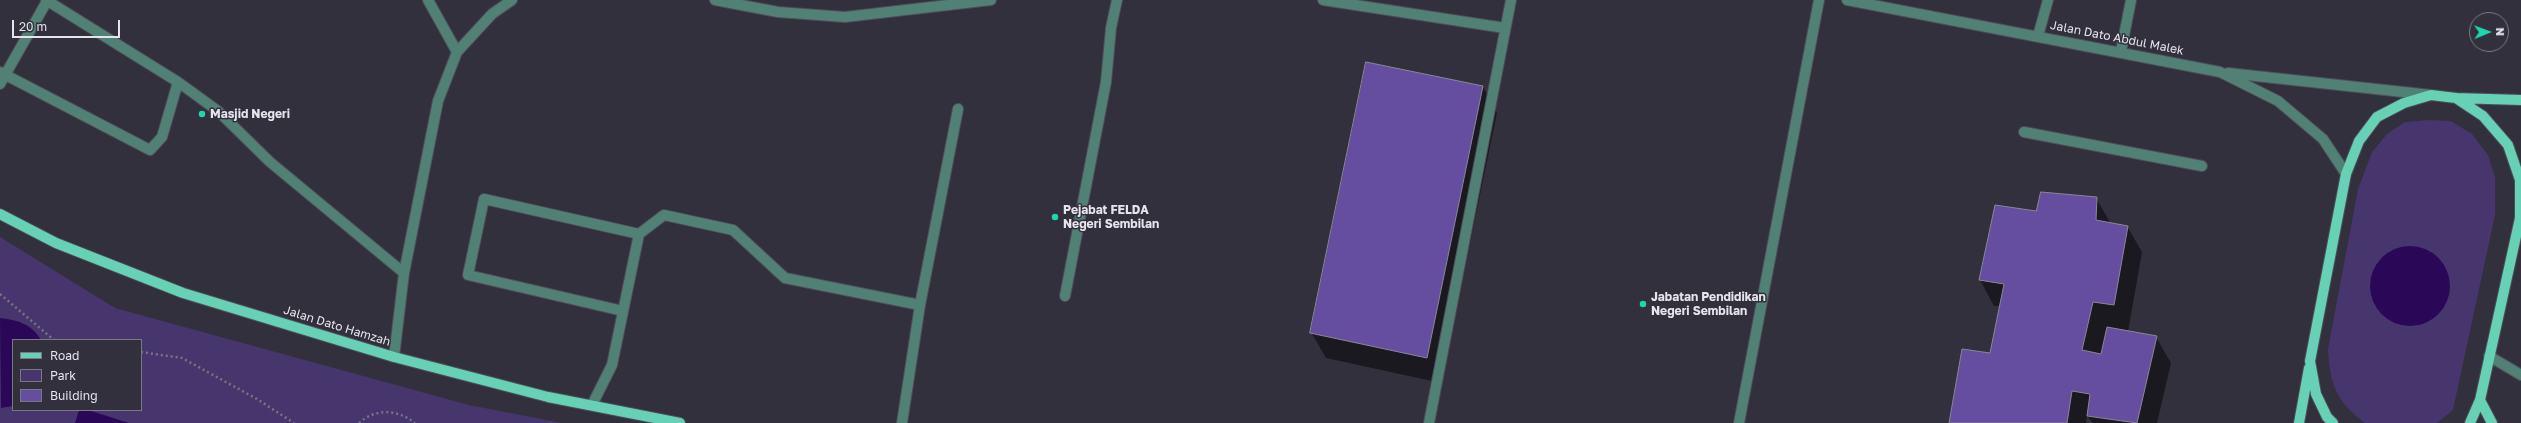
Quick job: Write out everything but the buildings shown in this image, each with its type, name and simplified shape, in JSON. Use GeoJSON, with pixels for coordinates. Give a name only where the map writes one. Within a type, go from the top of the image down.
{"type":"FeatureCollection","features":[{"type":"Feature","properties":{"kind":"main road"},"geometry":{"type":"LineString","coordinates":[[2298,423],[2346,174],[2359,141],[2377,117],[2404,103],[2431,95],[2456,98],[2521,100]]}},
{"type":"Feature","properties":{"kind":"main road"},"geometry":{"type":"LineString","coordinates":[[2456,98],[2483,116],[2508,145],[2520,180],[2520,218],[2480,400],[2470,423]]}},
{"type":"Feature","properties":{"kind":"main road","name":"Jalan Dato Hamzah"},"geometry":{"type":"LineString","coordinates":[[0,214],[56,243],[183,293],[394,357],[548,398],[592,405],[680,423]]}},
{"type":"Feature","properties":{"kind":"main road"},"geometry":{"type":"LineString","coordinates":[[2508,274],[2521,246]]}},
{"type":"Feature","properties":{"kind":"main road"},"geometry":{"type":"LineString","coordinates":[[2310,361],[2316,394],[2327,417],[2334,423]]}},
{"type":"Feature","properties":{"kind":"main road"},"geometry":{"type":"LineString","coordinates":[[2480,400],[2492,423]]}},
{"type":"Feature","properties":{"kind":"street"},"geometry":{"type":"LineString","coordinates":[[178,82],[162,137],[150,150],[2,77],[47,0],[178,82],[218,111],[270,162],[404,273]]}},
{"type":"Feature","properties":{"kind":"street"},"geometry":{"type":"LineString","coordinates":[[428,0],[457,52]]}},
{"type":"Feature","properties":{"kind":"street"},"geometry":{"type":"LineString","coordinates":[[394,357],[404,273],[438,101],[457,52],[492,14],[512,0]]}},
{"type":"Feature","properties":{"kind":"street"},"geometry":{"type":"LineString","coordinates":[[715,0],[778,12],[845,17],[991,0]]}},
{"type":"Feature","properties":{"kind":"street"},"geometry":{"type":"LineString","coordinates":[[1065,296],[1106,82],[1111,28],[1116,0]]}},
{"type":"Feature","properties":{"kind":"street"},"geometry":{"type":"LineString","coordinates":[[1323,0],[1506,28]]}},
{"type":"Feature","properties":{"kind":"street"},"geometry":{"type":"LineString","coordinates":[[1429,423],[1511,0]]}},
{"type":"Feature","properties":{"kind":"street"},"geometry":{"type":"LineString","coordinates":[[1739,423],[1819,0]]}},
{"type":"Feature","properties":{"kind":"street","name":"Jalan Dato Abdul Malek"},"geometry":{"type":"LineString","coordinates":[[1847,0],[2121,51],[2220,72],[2278,101],[2323,140],[2346,174]]}},
{"type":"Feature","properties":{"kind":"street"},"geometry":{"type":"LineString","coordinates":[[2038,36],[2048,0]]}},
{"type":"Feature","properties":{"kind":"street"},"geometry":{"type":"LineString","coordinates":[[2121,51],[2131,0]]}},
{"type":"Feature","properties":{"kind":"street"},"geometry":{"type":"LineString","coordinates":[[2220,72],[2431,95]]}},
{"type":"Feature","properties":{"kind":"street"},"geometry":{"type":"LineString","coordinates":[[902,423],[920,305],[958,109]]}},
{"type":"Feature","properties":{"kind":"street"},"geometry":{"type":"LineString","coordinates":[[2024,132],[2202,166]]}},
{"type":"Feature","properties":{"kind":"street"},"geometry":{"type":"LineString","coordinates":[[623,311],[468,276],[484,199],[639,234]]}},
{"type":"Feature","properties":{"kind":"street"},"geometry":{"type":"LineString","coordinates":[[592,405],[612,365],[639,234],[664,214],[733,230],[785,278],[920,305]]}},
{"type":"Feature","properties":{"kind":"street"},"geometry":{"type":"LineString","coordinates":[[2489,356],[2521,375]]}},
{"type":"Feature","properties":{"kind":"path"},"geometry":{"type":"LineString","coordinates":[[0,294],[53,339]]}},
{"type":"Feature","properties":{"kind":"path"},"geometry":{"type":"LineString","coordinates":[[142,352],[182,358],[257,399],[294,423]]}},
{"type":"Feature","properties":{"kind":"path"},"geometry":{"type":"LineString","coordinates":[[359,423],[366,417],[379,412],[393,412],[406,416],[414,423]]}},
{"type":"Feature","properties":{"kind":"green space"},"geometry":{"type":"Polygon","coordinates":[[[2429,120],[2451,121],[2472,134],[2488,155],[2495,178],[2495,215],[2453,410],[2437,423],[2365,423],[2347,408],[2336,391],[2331,372],[2328,349],[2358,189],[2372,152],[2387,134],[2405,122],[2429,120]]]}},
{"type":"Feature","properties":{"kind":"green space"},"geometry":{"type":"Polygon","coordinates":[[[0,237],[115,308],[469,405],[562,423],[0,423],[0,237]]]}},
{"type":"Feature","properties":{"kind":"shaded area"},"geometry":{"type":"Polygon","coordinates":[[[2410,246],[2425,249],[2438,258],[2447,271],[2450,286],[2447,301],[2438,314],[2425,323],[2410,326],[2395,323],[2382,314],[2373,301],[2370,286],[2373,271],[2382,258],[2395,249],[2410,246]]]}},
{"type":"Feature","properties":{"kind":"shaded area"},"geometry":{"type":"Polygon","coordinates":[[[0,318],[24,324],[33,330],[40,339],[12,339],[12,406],[1,408],[0,318]]]}},
{"type":"Feature","properties":{"kind":"shaded area"},"geometry":{"type":"Polygon","coordinates":[[[79,411],[91,411],[129,423],[75,423],[79,411]]]}},
{"type":"Feature","properties":{"kind":"place","name":"Masjid Negeri"},"geometry":{"type":"Point","coordinates":[202,114]}},
{"type":"Feature","properties":{"kind":"place","name":"Pejabat FELDA Negeri Sembilan"},"geometry":{"type":"Point","coordinates":[1055,217]}},
{"type":"Feature","properties":{"kind":"place","name":"Jabatan Pendidikan Negeri Sembilan"},"geometry":{"type":"Point","coordinates":[1643,304]}}]}
